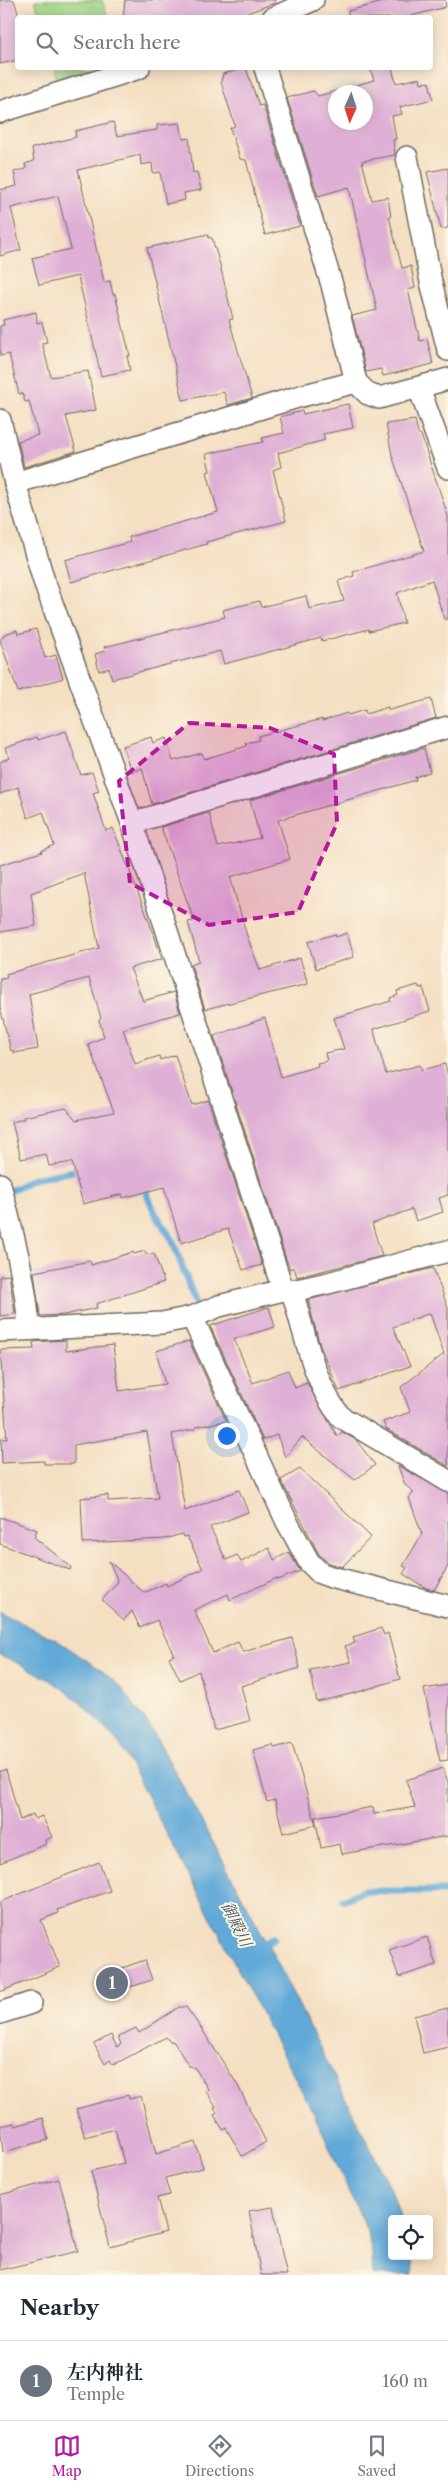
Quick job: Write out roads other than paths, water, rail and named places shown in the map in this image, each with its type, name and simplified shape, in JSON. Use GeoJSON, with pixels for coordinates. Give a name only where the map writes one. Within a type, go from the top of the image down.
{"type":"FeatureCollection","features":[{"type":"Feature","properties":{"kind":"street"},"geometry":{"type":"LineString","coordinates":[[280,15],[313,0]]}},
{"type":"Feature","properties":{"kind":"street"},"geometry":{"type":"LineString","coordinates":[[0,112],[132,70]]}},
{"type":"Feature","properties":{"kind":"street"},"geometry":{"type":"LineString","coordinates":[[266,70],[332,285],[356,382],[368,394],[379,398],[448,379]]}},
{"type":"Feature","properties":{"kind":"street"},"geometry":{"type":"LineString","coordinates":[[407,157],[432,282],[448,350]]}},
{"type":"Feature","properties":{"kind":"street"},"geometry":{"type":"LineString","coordinates":[[15,483],[292,399],[356,382]]}},
{"type":"Feature","properties":{"kind":"street"},"geometry":{"type":"LineString","coordinates":[[419,388],[448,468]]}},
{"type":"Feature","properties":{"kind":"street"},"geometry":{"type":"LineString","coordinates":[[0,420],[15,483],[44,581],[132,823],[288,1290],[330,1404],[341,1417],[448,1481]]}},
{"type":"Feature","properties":{"kind":"street"},"geometry":{"type":"LineString","coordinates":[[132,823],[448,727]]}},
{"type":"Feature","properties":{"kind":"street"},"geometry":{"type":"LineString","coordinates":[[2,1192],[26,1296],[29,1329]]}},
{"type":"Feature","properties":{"kind":"street"},"geometry":{"type":"LineString","coordinates":[[0,1331],[162,1323],[192,1317],[219,1306],[448,1251]]}},
{"type":"Feature","properties":{"kind":"street"},"geometry":{"type":"LineString","coordinates":[[192,1317],[245,1436],[287,1522],[309,1562],[320,1573],[331,1577],[448,1606]]}},
{"type":"Feature","properties":{"kind":"street"},"geometry":{"type":"LineString","coordinates":[[0,2013],[31,2003]]}},
{"type":"Feature","properties":{"kind":"water","name":"御殿川"},"geometry":{"type":"Polygon","coordinates":[[[0,1612],[58,1641],[100,1669],[121,1687],[153,1731],[272,1952],[391,2189],[400,2215],[388,2215],[388,2260],[412,2260],[413,2275],[373,2275],[372,2254],[367,2231],[314,2114],[121,1747],[94,1715],[67,1692],[37,1673],[0,1655],[0,1612]]]}},
{"type":"Feature","properties":{"kind":"waterway"},"geometry":{"type":"LineString","coordinates":[[6,1193],[33,1179],[83,1169]]}},
{"type":"Feature","properties":{"kind":"waterway"},"geometry":{"type":"LineString","coordinates":[[143,1184],[155,1213],[172,1239],[196,1304]]}},
{"type":"Feature","properties":{"kind":"waterway"},"geometry":{"type":"LineString","coordinates":[[343,1900],[363,1891],[448,1891]]}},
{"type":"Feature","properties":{"kind":"waterway","name":"御殿川"},"geometry":{"type":"LineString","coordinates":[[259,1946],[274,1938]]}},
{"type":"Feature","properties":{"kind":"place","name":"左内神社"},"geometry":{"type":"Point","coordinates":[112,1983]}}]}
